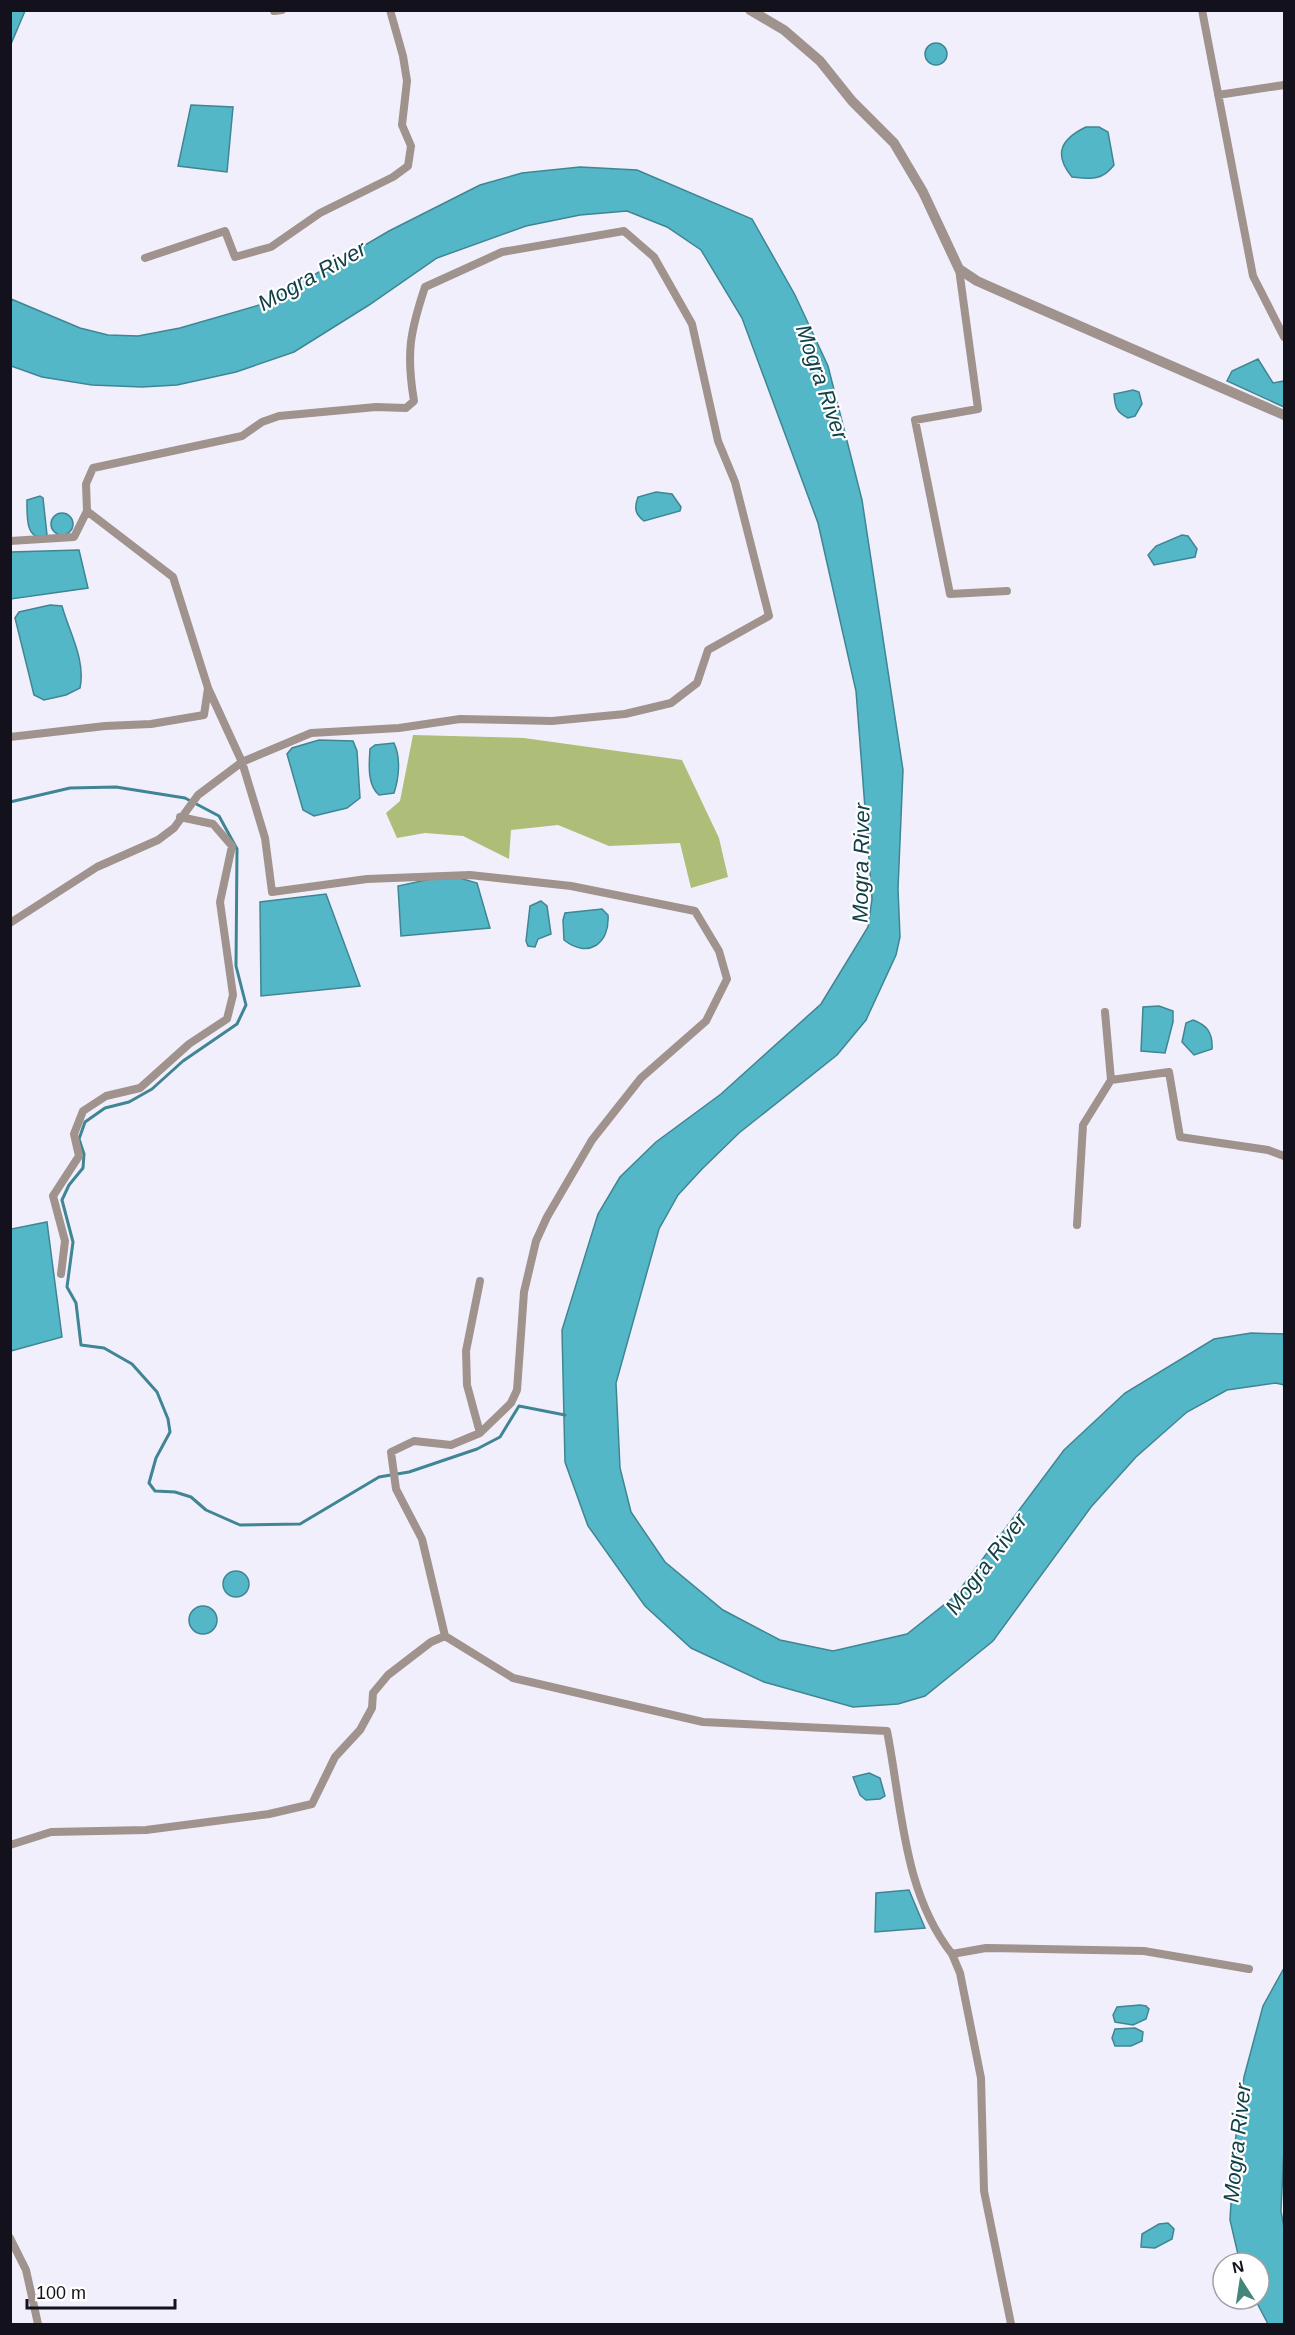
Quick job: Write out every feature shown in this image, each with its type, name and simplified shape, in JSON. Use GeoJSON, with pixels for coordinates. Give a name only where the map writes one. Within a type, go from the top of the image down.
{"type":"FeatureCollection","features":[{"type":"Feature","properties":{"kind":"street"},"geometry":{"type":"LineString","coordinates":[[145,258],[225,231],[235,257],[272,247],[320,213],[393,177],[408,166],[411,146],[402,125],[407,81],[403,56],[390,10]]}},
{"type":"Feature","properties":{"kind":"street"},"geometry":{"type":"LineString","coordinates":[[750,10],[784,30],[820,61],[852,101],[894,143],[923,192],[959,269],[978,409],[915,420],[950,594],[1007,591]]}},
{"type":"Feature","properties":{"kind":"street"},"geometry":{"type":"LineString","coordinates":[[1202,10],[1253,276],[1284,337]]}},
{"type":"Feature","properties":{"kind":"street"},"geometry":{"type":"LineString","coordinates":[[1218,95],[1284,85]]}},
{"type":"Feature","properties":{"kind":"street"},"geometry":{"type":"LineString","coordinates":[[10,542],[74,537],[87,511],[86,484],[93,468],[242,436],[262,422],[279,416],[376,407],[406,408],[414,400],[409,368],[411,332],[425,286],[492,256],[568,238],[624,231],[654,257],[692,324],[718,441],[735,482],[769,616],[708,650],[697,683],[671,703],[625,714],[552,721],[460,719],[399,728],[311,733],[242,762],[198,795],[174,828],[158,840],[97,867],[10,923]]}},
{"type":"Feature","properties":{"kind":"street"},"geometry":{"type":"LineString","coordinates":[[959,269],[978,281],[1011,296],[1284,415]]}},
{"type":"Feature","properties":{"kind":"street"},"geometry":{"type":"LineString","coordinates":[[87,511],[173,577],[208,688],[242,762],[265,838],[272,892],[367,879],[426,874],[470,875],[571,886],[695,911],[719,951],[727,979],[706,1021],[641,1078],[592,1140],[547,1216],[536,1241],[524,1292],[517,1390],[511,1403],[480,1433],[451,1445],[414,1442],[391,1452],[396,1489],[422,1539],[445,1636],[513,1678],[703,1722],[887,1731],[912,1880],[938,1937],[952,1954],[960,1974],[981,2078],[984,2191],[1011,2325]]}},
{"type":"Feature","properties":{"kind":"street"},"geometry":{"type":"LineString","coordinates":[[10,737],[105,726],[151,724],[204,715],[208,688]]}},
{"type":"Feature","properties":{"kind":"street"},"geometry":{"type":"LineString","coordinates":[[61,1274],[65,1241],[53,1196],[79,1156],[74,1134],[82,1112],[106,1096],[140,1088],[189,1044],[227,1019],[233,995],[220,902],[232,846],[213,824],[180,817]]}},
{"type":"Feature","properties":{"kind":"street"},"geometry":{"type":"LineString","coordinates":[[1077,1225],[1083,1125],[1112,1080],[1105,1012]]}},
{"type":"Feature","properties":{"kind":"street"},"geometry":{"type":"LineString","coordinates":[[1112,1080],[1169,1072],[1180,1137],[1268,1150],[1284,1156]]}},
{"type":"Feature","properties":{"kind":"street"},"geometry":{"type":"LineString","coordinates":[[480,1281],[466,1352],[467,1385],[480,1433]]}},
{"type":"Feature","properties":{"kind":"street"},"geometry":{"type":"LineString","coordinates":[[10,1845],[51,1832],[146,1830],[268,1814],[312,1804],[335,1757],[360,1730],[372,1707],[373,1693],[388,1675],[431,1642],[445,1636]]}},
{"type":"Feature","properties":{"kind":"street"},"geometry":{"type":"LineString","coordinates":[[952,1954],[986,1948],[1144,1951],[1249,1969]]}},
{"type":"Feature","properties":{"kind":"street"},"geometry":{"type":"LineString","coordinates":[[10,2238],[26,2270],[38,2325]]}},
{"type":"Feature","properties":{"kind":"green space"},"geometry":{"type":"Polygon","coordinates":[[[413,735],[524,738],[682,760],[719,838],[728,877],[691,888],[680,843],[609,846],[558,825],[511,830],[509,859],[463,836],[425,833],[397,838],[386,813],[400,801],[413,735]]]}},
{"type":"Feature","properties":{"kind":"water"},"geometry":{"type":"Polygon","coordinates":[[[10,11],[25,11],[11,44],[10,11]]]}},
{"type":"Feature","properties":{"kind":"water"},"geometry":{"type":"Polygon","coordinates":[[[936,43],[944,46],[947,54],[944,62],[936,65],[928,62],[925,54],[928,46],[936,43]]]}},
{"type":"Feature","properties":{"kind":"water"},"geometry":{"type":"Polygon","coordinates":[[[191,105],[233,107],[227,172],[178,166],[191,105]]]}},
{"type":"Feature","properties":{"kind":"water"},"geometry":{"type":"Polygon","coordinates":[[[1086,127],[1099,127],[1108,132],[1114,165],[1105,174],[1096,178],[1072,177],[1066,169],[1061,154],[1066,142],[1086,127]]]}},
{"type":"Feature","properties":{"kind":"water","name":"Mogra River"},"geometry":{"type":"Polygon","coordinates":[[[580,167],[637,170],[752,219],[795,295],[828,366],[862,500],[903,770],[898,889],[900,937],[896,955],[866,1020],[837,1055],[739,1133],[702,1169],[678,1195],[659,1229],[616,1383],[620,1468],[631,1512],[665,1562],[723,1610],[780,1640],[833,1651],[907,1634],[955,1596],[1064,1450],[1125,1393],[1214,1339],[1251,1333],[1284,1334],[1284,1385],[1276,1383],[1227,1390],[1187,1412],[1136,1457],[1091,1507],[993,1641],[925,1696],[898,1704],[853,1707],[764,1682],[691,1648],[645,1606],[588,1526],[565,1462],[562,1330],[598,1214],[620,1177],[656,1142],[721,1094],[821,1004],[868,927],[872,899],[856,691],[818,523],[742,318],[701,250],[667,227],[627,211],[580,215],[526,226],[437,258],[369,305],[294,352],[236,372],[177,385],[142,387],[92,385],[42,377],[11,366],[11,299],[80,328],[108,335],[138,336],[180,328],[266,303],[389,231],[480,185],[522,173],[580,167]]]}},
{"type":"Feature","properties":{"kind":"water"},"geometry":{"type":"Polygon","coordinates":[[[1258,359],[1273,383],[1284,381],[1284,407],[1227,381],[1232,371],[1258,359]]]}},
{"type":"Feature","properties":{"kind":"water"},"geometry":{"type":"Polygon","coordinates":[[[1133,390],[1139,392],[1142,404],[1135,416],[1128,418],[1117,409],[1114,394],[1133,390]]]}},
{"type":"Feature","properties":{"kind":"water"},"geometry":{"type":"Polygon","coordinates":[[[656,492],[672,494],[681,507],[680,511],[644,521],[636,510],[638,497],[656,492]]]}},
{"type":"Feature","properties":{"kind":"water"},"geometry":{"type":"Polygon","coordinates":[[[40,496],[43,498],[47,535],[40,537],[31,532],[27,500],[40,496]]]}},
{"type":"Feature","properties":{"kind":"water"},"geometry":{"type":"Polygon","coordinates":[[[62,513],[72,520],[73,524],[66,534],[62,535],[52,528],[51,524],[58,514],[62,513]]]}},
{"type":"Feature","properties":{"kind":"water"},"geometry":{"type":"Polygon","coordinates":[[[1182,535],[1188,536],[1197,549],[1195,557],[1154,565],[1148,555],[1156,546],[1182,535]]]}},
{"type":"Feature","properties":{"kind":"water"},"geometry":{"type":"Polygon","coordinates":[[[79,550],[88,588],[11,599],[11,552],[79,550]]]}},
{"type":"Feature","properties":{"kind":"water"},"geometry":{"type":"Polygon","coordinates":[[[50,605],[62,606],[79,657],[81,678],[80,688],[66,695],[44,700],[34,695],[15,618],[19,612],[50,605]]]}},
{"type":"Feature","properties":{"kind":"water"},"geometry":{"type":"Polygon","coordinates":[[[319,740],[353,741],[357,751],[360,798],[347,808],[314,816],[303,810],[287,754],[292,748],[319,740]]]}},
{"type":"Feature","properties":{"kind":"water"},"geometry":{"type":"Polygon","coordinates":[[[394,743],[398,761],[396,787],[394,793],[379,795],[372,786],[369,768],[370,749],[375,745],[394,743]]]}},
{"type":"Feature","properties":{"kind":"water"},"geometry":{"type":"Polygon","coordinates":[[[449,875],[477,883],[490,928],[401,936],[398,886],[449,875]]]}},
{"type":"Feature","properties":{"kind":"water"},"geometry":{"type":"Polygon","coordinates":[[[326,894],[360,986],[261,996],[260,902],[326,894]]]}},
{"type":"Feature","properties":{"kind":"water"},"geometry":{"type":"Polygon","coordinates":[[[541,901],[547,906],[551,934],[538,939],[535,947],[528,946],[526,941],[530,906],[541,901]]]}},
{"type":"Feature","properties":{"kind":"water"},"geometry":{"type":"Polygon","coordinates":[[[602,909],[608,915],[608,925],[601,941],[596,946],[581,948],[564,940],[565,913],[602,909]]]}},
{"type":"Feature","properties":{"kind":"water"},"geometry":{"type":"Polygon","coordinates":[[[1159,1006],[1173,1011],[1173,1022],[1165,1053],[1141,1051],[1143,1007],[1159,1006]]]}},
{"type":"Feature","properties":{"kind":"water"},"geometry":{"type":"Polygon","coordinates":[[[1193,1020],[1208,1030],[1212,1043],[1212,1049],[1194,1055],[1182,1042],[1186,1023],[1193,1020]]]}},
{"type":"Feature","properties":{"kind":"water"},"geometry":{"type":"Polygon","coordinates":[[[47,1222],[62,1337],[11,1351],[11,1229],[47,1222]]]}},
{"type":"Feature","properties":{"kind":"water"},"geometry":{"type":"Polygon","coordinates":[[[236,1571],[245,1575],[249,1584],[245,1593],[236,1597],[227,1593],[223,1584],[227,1575],[236,1571]]]}},
{"type":"Feature","properties":{"kind":"water"},"geometry":{"type":"Polygon","coordinates":[[[203,1606],[213,1610],[217,1620],[213,1630],[203,1634],[193,1630],[189,1620],[193,1610],[203,1606]]]}},
{"type":"Feature","properties":{"kind":"water"},"geometry":{"type":"Polygon","coordinates":[[[869,1773],[880,1778],[885,1796],[880,1799],[866,1800],[860,1795],[853,1777],[869,1773]]]}},
{"type":"Feature","properties":{"kind":"water"},"geometry":{"type":"Polygon","coordinates":[[[909,1890],[925,1928],[875,1932],[876,1893],[909,1890]]]}},
{"type":"Feature","properties":{"kind":"water","name":"Mogra River"},"geometry":{"type":"Polygon","coordinates":[[[1284,1968],[1284,2147],[1281,2211],[1284,2228],[1284,2324],[1268,2324],[1261,2311],[1271,2311],[1271,2251],[1237,2251],[1230,2220],[1234,2150],[1244,2077],[1263,2006],[1284,1968]]]}},
{"type":"Feature","properties":{"kind":"water"},"geometry":{"type":"Polygon","coordinates":[[[1140,2005],[1149,2009],[1146,2019],[1133,2025],[1115,2022],[1113,2015],[1117,2007],[1140,2005]]]}},
{"type":"Feature","properties":{"kind":"water"},"geometry":{"type":"Polygon","coordinates":[[[1135,2028],[1143,2032],[1142,2041],[1131,2046],[1115,2046],[1112,2038],[1115,2029],[1135,2028]]]}},
{"type":"Feature","properties":{"kind":"water"},"geometry":{"type":"Polygon","coordinates":[[[1168,2223],[1174,2229],[1172,2239],[1155,2248],[1141,2247],[1142,2234],[1159,2224],[1168,2223]]]}},
{"type":"Feature","properties":{"kind":"waterway"},"geometry":{"type":"LineString","coordinates":[[10,802],[70,788],[116,787],[185,798],[219,816],[237,849],[236,966],[246,1005],[237,1024],[183,1061],[152,1089],[129,1102],[105,1108],[85,1122],[79,1139],[84,1154],[83,1168],[69,1185],[62,1200],[73,1242],[67,1287],[76,1303],[81,1345],[104,1348],[132,1364],[157,1392],[168,1419],[170,1432],[156,1458],[149,1483],[155,1491],[175,1492],[191,1497],[206,1510],[240,1525],[300,1524],[379,1477],[409,1472],[477,1449],[500,1437],[519,1406],[565,1415]]}}]}
